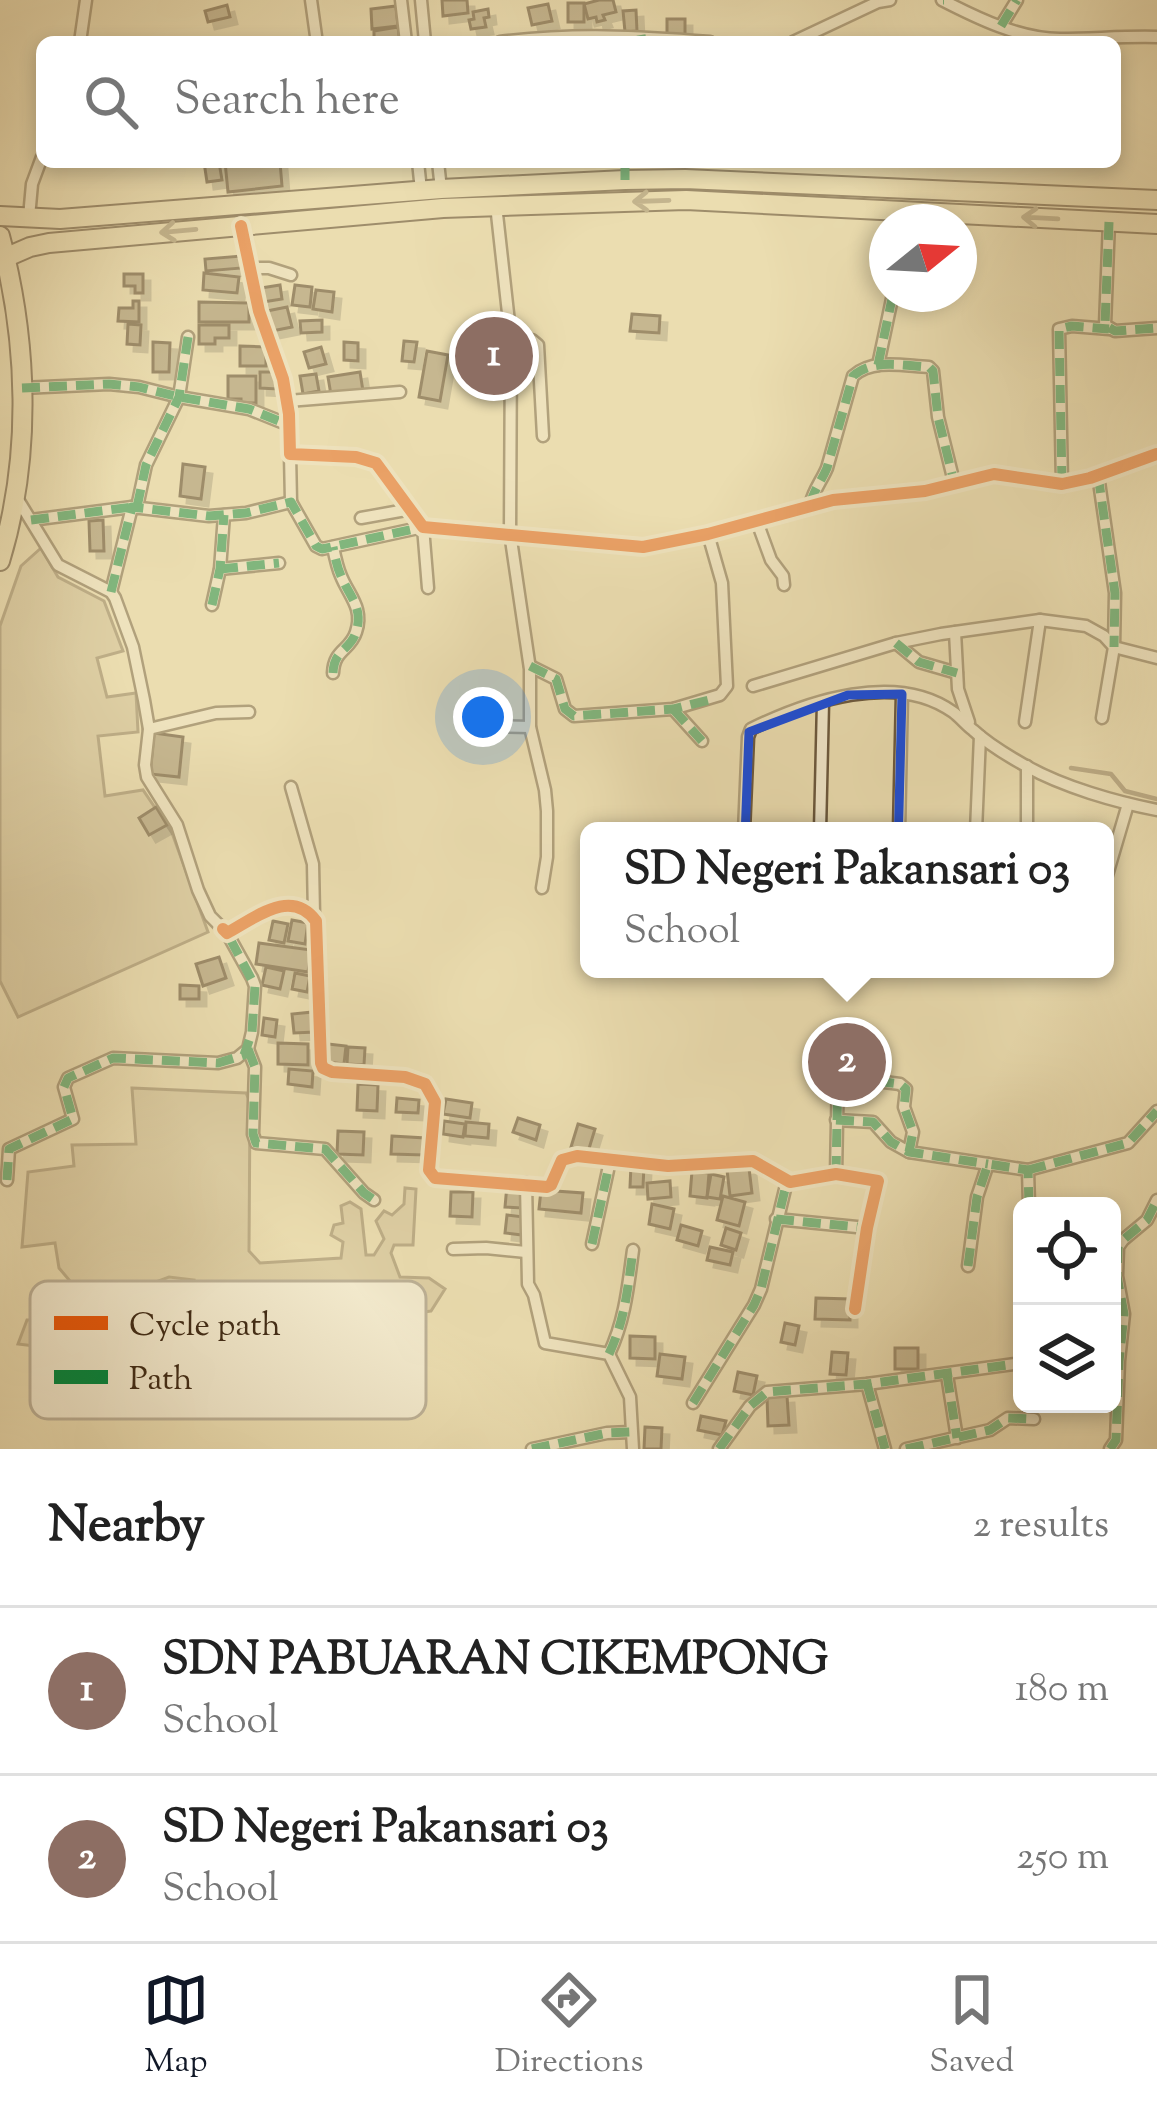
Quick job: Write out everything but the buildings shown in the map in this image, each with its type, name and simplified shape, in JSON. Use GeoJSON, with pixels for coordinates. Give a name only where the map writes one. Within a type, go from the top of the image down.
{"type":"FeatureCollection","features":[{"type":"Feature","properties":{"kind":"main road"},"geometry":{"type":"LineString","coordinates":[[3,259],[49,243],[241,226],[625,171],[685,179],[1157,200]]}},
{"type":"Feature","properties":{"kind":"main road"},"geometry":{"type":"LineString","coordinates":[[0,216],[60,219],[432,199],[496,205],[686,200],[869,214]]}},
{"type":"Feature","properties":{"kind":"main road"},"geometry":{"type":"LineString","coordinates":[[977,219],[1157,224]]}},
{"type":"Feature","properties":{"kind":"main road"},"geometry":{"type":"LineString","coordinates":[[0,236],[18,322],[22,388],[15,495],[1,555]]}},
{"type":"Feature","properties":{"kind":"street"},"geometry":{"type":"LineString","coordinates":[[81,36],[86,0]]}},
{"type":"Feature","properties":{"kind":"street"},"geometry":{"type":"LineString","coordinates":[[311,0],[316,36]]}},
{"type":"Feature","properties":{"kind":"street"},"geometry":{"type":"LineString","coordinates":[[401,0],[405,36]]}},
{"type":"Feature","properties":{"kind":"street"},"geometry":{"type":"LineString","coordinates":[[421,0],[424,36]]}},
{"type":"Feature","properties":{"kind":"street"},"geometry":{"type":"LineString","coordinates":[[806,36],[890,0]]}},
{"type":"Feature","properties":{"kind":"street"},"geometry":{"type":"LineString","coordinates":[[943,0],[969,15],[1034,36]]}},
{"type":"Feature","properties":{"kind":"street"},"geometry":{"type":"LineString","coordinates":[[1001,26],[1017,0]]}},
{"type":"Feature","properties":{"kind":"street"},"geometry":{"type":"LineString","coordinates":[[1112,36],[1157,37]]}},
{"type":"Feature","properties":{"kind":"street"},"geometry":{"type":"LineString","coordinates":[[29,217],[38,168]]}},
{"type":"Feature","properties":{"kind":"street"},"geometry":{"type":"LineString","coordinates":[[420,168],[432,199]]}},
{"type":"Feature","properties":{"kind":"street"},"geometry":{"type":"LineString","coordinates":[[432,199],[437,168]]}},
{"type":"Feature","properties":{"kind":"street"},"geometry":{"type":"LineString","coordinates":[[496,205],[511,340],[510,533],[530,666],[530,727],[547,812],[542,888]]}},
{"type":"Feature","properties":{"kind":"street"},"geometry":{"type":"LineString","coordinates":[[1109,222],[1104,314],[1109,329]]}},
{"type":"Feature","properties":{"kind":"street"},"geometry":{"type":"LineString","coordinates":[[241,226],[259,311],[288,401],[291,502],[322,550],[423,527],[644,547],[810,506],[925,491],[994,474],[1062,484],[1157,454]]}},
{"type":"Feature","properties":{"kind":"street"},"geometry":{"type":"LineString","coordinates":[[249,268],[291,275]]}},
{"type":"Feature","properties":{"kind":"street"},"geometry":{"type":"LineString","coordinates":[[878,365],[889,312]]}},
{"type":"Feature","properties":{"kind":"street"},"geometry":{"type":"LineString","coordinates":[[1062,484],[1058,329],[1157,328]]}},
{"type":"Feature","properties":{"kind":"street"},"geometry":{"type":"LineString","coordinates":[[188,337],[179,397],[146,465],[111,592],[133,647],[149,729],[147,777],[177,825],[210,916],[225,931],[255,986],[248,1049],[255,1067],[256,1142],[325,1149],[374,1200]]}},
{"type":"Feature","properties":{"kind":"street"},"geometry":{"type":"LineString","coordinates":[[511,340],[532,340],[538,345],[543,436]]}},
{"type":"Feature","properties":{"kind":"street"},"geometry":{"type":"LineString","coordinates":[[810,506],[815,485],[827,468],[854,376],[878,365],[933,371],[938,417],[954,482]]}},
{"type":"Feature","properties":{"kind":"street"},"geometry":{"type":"LineString","coordinates":[[22,388],[139,386],[249,409],[289,425]]}},
{"type":"Feature","properties":{"kind":"street"},"geometry":{"type":"LineString","coordinates":[[288,401],[400,392]]}},
{"type":"Feature","properties":{"kind":"street"},"geometry":{"type":"LineString","coordinates":[[290,454],[368,459],[383,470],[423,527],[428,588]]}},
{"type":"Feature","properties":{"kind":"street"},"geometry":{"type":"LineString","coordinates":[[1098,475],[1115,593],[1114,647],[1102,718]]}},
{"type":"Feature","properties":{"kind":"street"},"geometry":{"type":"LineString","coordinates":[[15,495],[64,570],[111,592]]}},
{"type":"Feature","properties":{"kind":"street"},"geometry":{"type":"LineString","coordinates":[[31,520],[135,507],[224,515],[291,502]]}},
{"type":"Feature","properties":{"kind":"street"},"geometry":{"type":"LineString","coordinates":[[361,518],[411,509]]}},
{"type":"Feature","properties":{"kind":"street"},"geometry":{"type":"LineString","coordinates":[[212,605],[224,515]]}},
{"type":"Feature","properties":{"kind":"street"},"geometry":{"type":"LineString","coordinates":[[756,520],[784,585]]}},
{"type":"Feature","properties":{"kind":"street"},"geometry":{"type":"LineString","coordinates":[[530,666],[559,683],[566,709],[574,716],[673,709],[720,695],[727,686],[724,599],[708,534]]}},
{"type":"Feature","properties":{"kind":"street"},"geometry":{"type":"LineString","coordinates":[[333,547],[342,580],[355,599],[358,619],[352,642],[338,652],[333,674]]}},
{"type":"Feature","properties":{"kind":"street"},"geometry":{"type":"LineString","coordinates":[[220,569],[279,563]]}},
{"type":"Feature","properties":{"kind":"street"},"geometry":{"type":"LineString","coordinates":[[1024,722],[1040,620]]}},
{"type":"Feature","properties":{"kind":"street"},"geometry":{"type":"LineString","coordinates":[[753,686],[896,643],[1040,620],[1086,626],[1114,647],[1157,658]]}},
{"type":"Feature","properties":{"kind":"street"},"geometry":{"type":"LineString","coordinates":[[956,632],[958,689],[976,733],[976,822]]}},
{"type":"Feature","properties":{"kind":"street"},"geometry":{"type":"LineString","coordinates":[[896,643],[920,662],[957,673]]}},
{"type":"Feature","properties":{"kind":"street"},"geometry":{"type":"LineString","coordinates":[[744,822],[749,732],[824,702],[886,690],[953,712],[1027,766],[1128,804],[1157,810]]}},
{"type":"Feature","properties":{"kind":"street"},"geometry":{"type":"LineString","coordinates":[[899,822],[902,694]]}},
{"type":"Feature","properties":{"kind":"street"},"geometry":{"type":"LineString","coordinates":[[820,822],[824,702]]}},
{"type":"Feature","properties":{"kind":"street"},"geometry":{"type":"LineString","coordinates":[[673,709],[702,741]]}},
{"type":"Feature","properties":{"kind":"street"},"geometry":{"type":"LineString","coordinates":[[149,729],[216,713],[249,712]]}},
{"type":"Feature","properties":{"kind":"street"},"geometry":{"type":"LineString","coordinates":[[478,726],[530,727]]}},
{"type":"Feature","properties":{"kind":"street"},"geometry":{"type":"LineString","coordinates":[[1027,766],[1027,822]]}},
{"type":"Feature","properties":{"kind":"street"},"geometry":{"type":"LineString","coordinates":[[291,787],[312,858],[323,1067],[332,1072],[405,1076],[425,1084],[434,1102],[429,1170],[433,1177],[551,1185],[557,1167],[567,1157],[668,1166],[753,1162],[787,1180],[836,1174],[878,1180],[855,1309]]}},
{"type":"Feature","properties":{"kind":"street"},"geometry":{"type":"LineString","coordinates":[[1114,851],[1128,804]]}},
{"type":"Feature","properties":{"kind":"street"},"geometry":{"type":"LineString","coordinates":[[225,931],[283,905],[298,906],[314,915]]}},
{"type":"Feature","properties":{"kind":"street"},"geometry":{"type":"LineString","coordinates":[[836,1174],[838,1072],[851,1033]]}},
{"type":"Feature","properties":{"kind":"street"},"geometry":{"type":"LineString","coordinates":[[7,1180],[9,1149],[73,1119],[64,1087],[68,1078],[113,1058],[218,1063],[248,1049]]}},
{"type":"Feature","properties":{"kind":"street"},"geometry":{"type":"LineString","coordinates":[[875,1082],[901,1084],[906,1089],[904,1107],[913,1132],[909,1152]]}},
{"type":"Feature","properties":{"kind":"street"},"geometry":{"type":"LineString","coordinates":[[836,1120],[873,1122],[890,1142],[909,1152],[1028,1170],[1128,1143],[1157,1111]]}},
{"type":"Feature","properties":{"kind":"street"},"geometry":{"type":"LineString","coordinates":[[592,1244],[610,1161]]}},
{"type":"Feature","properties":{"kind":"street"},"geometry":{"type":"LineString","coordinates":[[968,1265],[977,1197],[988,1164]]}},
{"type":"Feature","properties":{"kind":"street"},"geometry":{"type":"LineString","coordinates":[[1028,1170],[1029,1197]]}},
{"type":"Feature","properties":{"kind":"street"},"geometry":{"type":"LineString","coordinates":[[693,1403],[754,1305],[787,1180]]}},
{"type":"Feature","properties":{"kind":"street"},"geometry":{"type":"LineString","coordinates":[[526,1184],[528,1284],[545,1343],[609,1354],[630,1397],[633,1449]]}},
{"type":"Feature","properties":{"kind":"street"},"geometry":{"type":"LineString","coordinates":[[1121,1326],[1118,1247],[1147,1220],[1157,1201]]}},
{"type":"Feature","properties":{"kind":"street"},"geometry":{"type":"LineString","coordinates":[[776,1220],[867,1228]]}},
{"type":"Feature","properties":{"kind":"street"},"geometry":{"type":"LineString","coordinates":[[453,1249],[526,1252]]}},
{"type":"Feature","properties":{"kind":"street"},"geometry":{"type":"LineString","coordinates":[[609,1354],[620,1331],[633,1250]]}},
{"type":"Feature","properties":{"kind":"street"},"geometry":{"type":"LineString","coordinates":[[719,1449],[750,1406],[767,1392],[1013,1364]]}},
{"type":"Feature","properties":{"kind":"street"},"geometry":{"type":"LineString","coordinates":[[946,1375],[957,1438]]}},
{"type":"Feature","properties":{"kind":"street"},"geometry":{"type":"LineString","coordinates":[[867,1384],[885,1449]]}},
{"type":"Feature","properties":{"kind":"street"},"geometry":{"type":"LineString","coordinates":[[1110,1449],[1117,1440],[1117,1413]]}},
{"type":"Feature","properties":{"kind":"street"},"geometry":{"type":"LineString","coordinates":[[906,1449],[990,1430],[1008,1418],[1034,1419]]}},
{"type":"Feature","properties":{"kind":"street"},"geometry":{"type":"LineString","coordinates":[[532,1449],[631,1432]]}},
{"type":"Feature","properties":{"kind":"highlighted area"},"geometry":{"type":"Polygon","coordinates":[[[902,694],[896,926],[777,965],[752,960],[741,943],[749,732],[848,695],[902,694]]]}},
{"type":"Feature","properties":{"kind":"shaded area"},"geometry":{"type":"Polygon","coordinates":[[[41,548],[58,577],[104,601],[123,651],[97,658],[107,697],[136,693],[138,732],[98,736],[105,796],[143,790],[172,833],[208,932],[18,1017],[0,981],[0,626],[21,566],[41,548]]]}},
{"type":"Feature","properties":{"kind":"shaded area"},"geometry":{"type":"Polygon","coordinates":[[[132,1088],[246,1093],[250,1102],[249,1251],[260,1263],[341,1258],[343,1242],[331,1235],[334,1225],[343,1223],[341,1206],[350,1202],[361,1209],[366,1255],[374,1255],[384,1239],[376,1221],[384,1211],[392,1215],[404,1204],[405,1188],[416,1189],[413,1245],[394,1245],[391,1253],[400,1277],[429,1278],[445,1289],[426,1312],[426,1281],[194,1281],[169,1277],[70,1281],[59,1268],[55,1243],[22,1247],[28,1172],[74,1166],[72,1145],[136,1144],[132,1088]]]}},
{"type":"Feature","properties":{"kind":"shaded area"},"geometry":{"type":"Polygon","coordinates":[[[27,1320],[30,1345],[18,1344],[27,1320]]]}},
{"type":"Feature","properties":{"kind":"waterway"},"geometry":{"type":"LineString","coordinates":[[1071,768],[1111,774],[1125,791],[1157,799]]}},
{"type":"Feature","properties":{"kind":"marked path"},"geometry":{"type":"LineString","coordinates":[[1001,26],[1017,0]]}},
{"type":"Feature","properties":{"kind":"marked path"},"geometry":{"type":"LineString","coordinates":[[625,168],[625,180]]}},
{"type":"Feature","properties":{"kind":"marked path"},"geometry":{"type":"LineString","coordinates":[[1109,222],[1105,325],[1115,331],[1157,328]]}},
{"type":"Feature","properties":{"kind":"marked path"},"geometry":{"type":"LineString","coordinates":[[878,365],[889,312]]}},
{"type":"Feature","properties":{"kind":"marked path"},"geometry":{"type":"LineString","coordinates":[[1062,484],[1059,329],[1109,329]]}},
{"type":"Feature","properties":{"kind":"marked path"},"geometry":{"type":"LineString","coordinates":[[137,507],[146,465],[179,397],[188,337]]}},
{"type":"Feature","properties":{"kind":"marked path"},"geometry":{"type":"LineString","coordinates":[[810,505],[827,468],[853,376],[879,365],[933,371],[938,417],[954,482]]}},
{"type":"Feature","properties":{"kind":"marked path"},"geometry":{"type":"LineString","coordinates":[[22,388],[139,387],[249,409],[289,425]]}},
{"type":"Feature","properties":{"kind":"marked path"},"geometry":{"type":"LineString","coordinates":[[1098,475],[1115,593],[1114,647]]}},
{"type":"Feature","properties":{"kind":"marked path"},"geometry":{"type":"LineString","coordinates":[[111,592],[132,507],[209,516],[291,502],[322,549],[423,527]]}},
{"type":"Feature","properties":{"kind":"marked path"},"geometry":{"type":"LineString","coordinates":[[31,520],[132,507]]}},
{"type":"Feature","properties":{"kind":"marked path"},"geometry":{"type":"LineString","coordinates":[[212,605],[224,515]]}},
{"type":"Feature","properties":{"kind":"marked path"},"geometry":{"type":"LineString","coordinates":[[333,547],[358,624],[336,659],[333,673]]}},
{"type":"Feature","properties":{"kind":"marked path"},"geometry":{"type":"LineString","coordinates":[[220,569],[279,563]]}},
{"type":"Feature","properties":{"kind":"marked path"},"geometry":{"type":"LineString","coordinates":[[896,643],[919,662],[957,673]]}},
{"type":"Feature","properties":{"kind":"marked path"},"geometry":{"type":"LineString","coordinates":[[530,666],[556,679],[565,709],[574,716],[673,709],[709,700]]}},
{"type":"Feature","properties":{"kind":"marked path"},"geometry":{"type":"LineString","coordinates":[[673,709],[702,741]]}},
{"type":"Feature","properties":{"kind":"marked path"},"geometry":{"type":"LineString","coordinates":[[7,1180],[9,1149],[73,1119],[64,1087],[68,1078],[113,1058],[218,1063],[244,1055],[252,1032],[255,986],[227,933]]}},
{"type":"Feature","properties":{"kind":"marked path"},"geometry":{"type":"LineString","coordinates":[[836,1174],[838,1071],[851,1033]]}},
{"type":"Feature","properties":{"kind":"marked path"},"geometry":{"type":"LineString","coordinates":[[248,1049],[255,1067],[256,1143],[325,1149],[374,1200]]}},
{"type":"Feature","properties":{"kind":"marked path"},"geometry":{"type":"LineString","coordinates":[[876,1081],[906,1089],[904,1107],[913,1132],[909,1152]]}},
{"type":"Feature","properties":{"kind":"marked path"},"geometry":{"type":"LineString","coordinates":[[1028,1170],[1128,1143],[1157,1111]]}},
{"type":"Feature","properties":{"kind":"marked path"},"geometry":{"type":"LineString","coordinates":[[836,1120],[873,1122],[891,1142],[909,1152],[988,1164]]}},
{"type":"Feature","properties":{"kind":"marked path"},"geometry":{"type":"LineString","coordinates":[[592,1244],[610,1161]]}},
{"type":"Feature","properties":{"kind":"marked path"},"geometry":{"type":"LineString","coordinates":[[968,1266],[977,1197],[988,1164],[1028,1170],[1029,1197]]}},
{"type":"Feature","properties":{"kind":"marked path"},"geometry":{"type":"LineString","coordinates":[[693,1403],[761,1289],[787,1181]]}},
{"type":"Feature","properties":{"kind":"marked path"},"geometry":{"type":"LineString","coordinates":[[1110,1449],[1116,1440],[1124,1314],[1118,1247],[1147,1220],[1157,1200]]}},
{"type":"Feature","properties":{"kind":"marked path"},"geometry":{"type":"LineString","coordinates":[[776,1219],[867,1228]]}},
{"type":"Feature","properties":{"kind":"marked path"},"geometry":{"type":"LineString","coordinates":[[609,1354],[622,1316],[633,1250]]}},
{"type":"Feature","properties":{"kind":"marked path"},"geometry":{"type":"LineString","coordinates":[[719,1449],[750,1406],[767,1392],[1013,1364]]}},
{"type":"Feature","properties":{"kind":"marked path"},"geometry":{"type":"LineString","coordinates":[[947,1375],[957,1438]]}},
{"type":"Feature","properties":{"kind":"marked path"},"geometry":{"type":"LineString","coordinates":[[867,1384],[885,1449]]}},
{"type":"Feature","properties":{"kind":"marked path"},"geometry":{"type":"LineString","coordinates":[[906,1449],[990,1430],[1008,1418],[1034,1419]]}},
{"type":"Feature","properties":{"kind":"marked path"},"geometry":{"type":"LineString","coordinates":[[532,1449],[631,1432]]}},
{"type":"Feature","properties":{"kind":"cycle path"},"geometry":{"type":"LineString","coordinates":[[241,226],[259,311],[283,379],[290,454],[356,457],[376,463],[423,527],[643,547],[833,500],[925,491],[994,474],[1062,484],[1157,454]]}},
{"type":"Feature","properties":{"kind":"cycle path"},"geometry":{"type":"LineString","coordinates":[[223,929],[227,933],[284,906],[306,911],[316,921],[323,1068],[405,1077],[425,1084],[435,1102],[429,1170],[435,1178],[547,1187],[562,1160],[577,1156],[668,1166],[753,1161],[790,1182],[836,1174],[878,1181],[855,1309]]}},
{"type":"Feature","properties":{"kind":"place","name":"SDN PABUARAN CIKEMPONG"},"geometry":{"type":"Point","coordinates":[494,356]}},
{"type":"Feature","properties":{"kind":"place","name":"SD Negeri Pakansari 03"},"geometry":{"type":"Point","coordinates":[847,1062]}}]}
